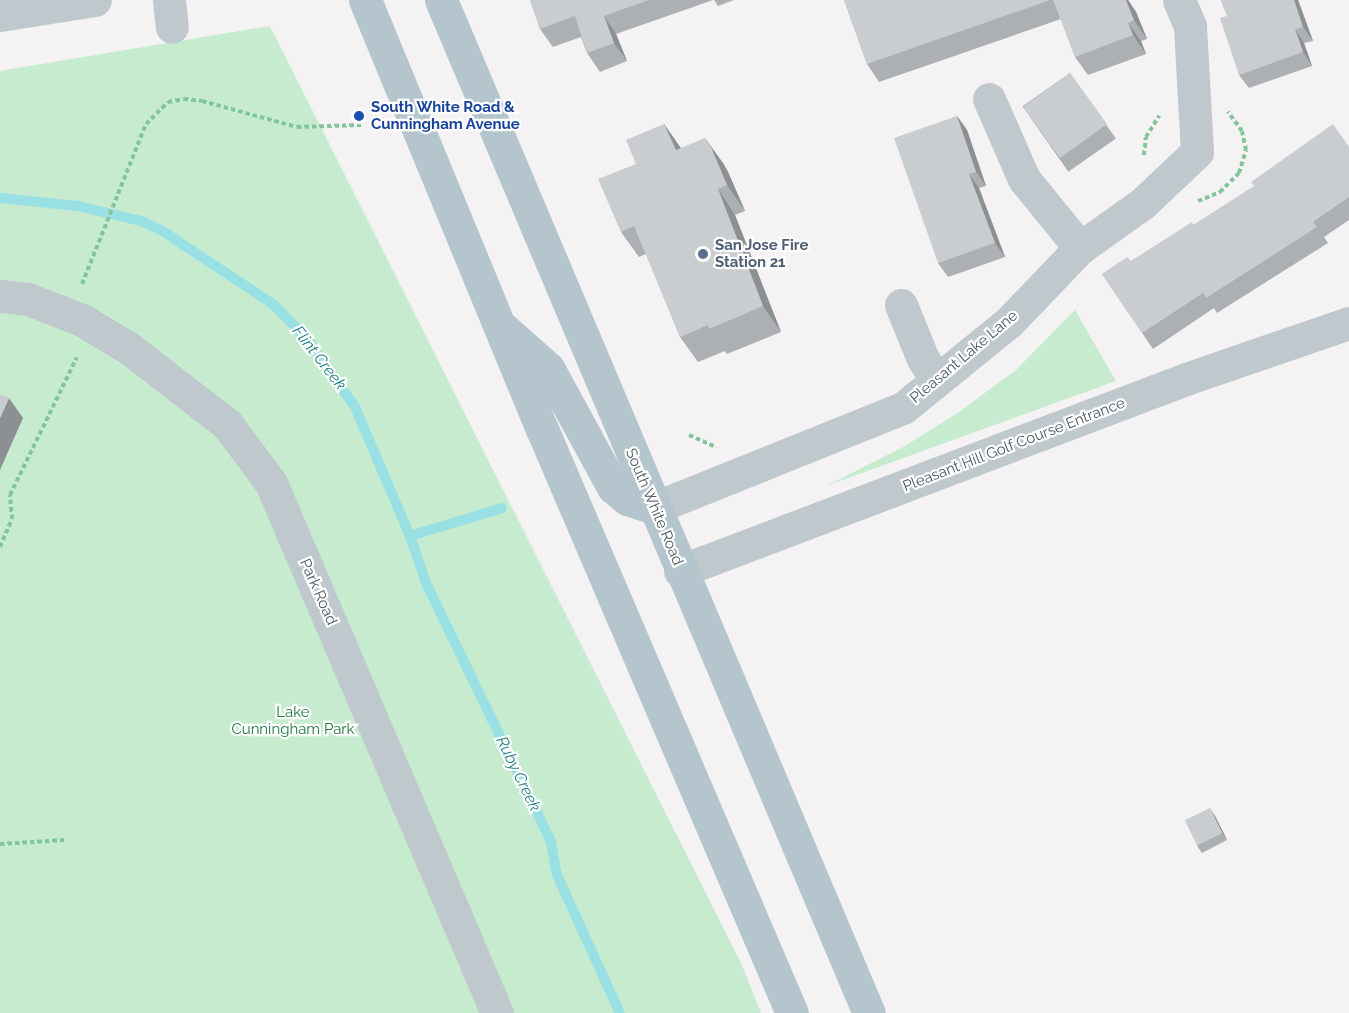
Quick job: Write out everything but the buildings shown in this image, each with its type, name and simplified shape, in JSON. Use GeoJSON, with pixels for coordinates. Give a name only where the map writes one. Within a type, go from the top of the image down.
{"type":"FeatureCollection","features":[{"type":"Feature","properties":{"kind":"main road"},"geometry":{"type":"LineString","coordinates":[[365,0],[499,325],[792,1013]]}},
{"type":"Feature","properties":{"kind":"main road","name":"South White Road"},"geometry":{"type":"LineString","coordinates":[[441,0],[868,1013]]}},
{"type":"Feature","properties":{"kind":"main road"},"geometry":{"type":"LineString","coordinates":[[499,325],[548,368],[613,487],[627,499],[654,508]]}},
{"type":"Feature","properties":{"kind":"street"},"geometry":{"type":"LineString","coordinates":[[0,15],[95,0]]}},
{"type":"Feature","properties":{"kind":"street","name":"Pleasant Lake Lane"},"geometry":{"type":"LineString","coordinates":[[654,508],[903,408],[1009,322],[1080,248],[1143,203],[1197,152],[1190,26],[1179,0]]}},
{"type":"Feature","properties":{"kind":"street"},"geometry":{"type":"LineString","coordinates":[[989,99],[1024,179],[1080,248]]}},
{"type":"Feature","properties":{"kind":"street","name":"Park Road"},"geometry":{"type":"LineString","coordinates":[[0,296],[28,299],[82,320],[130,349],[227,424],[271,483],[497,1013]]}},
{"type":"Feature","properties":{"kind":"street"},"geometry":{"type":"LineString","coordinates":[[901,304],[923,359],[937,380]]}},
{"type":"Feature","properties":{"kind":"street","name":"Pleasant Hill Golf Course Entrance"},"geometry":{"type":"LineString","coordinates":[[680,571],[1186,378],[1349,323]]}},
{"type":"Feature","properties":{"kind":"path"},"geometry":{"type":"LineString","coordinates":[[82,285],[146,124],[168,102],[184,99],[202,101],[297,127],[361,125]]}},
{"type":"Feature","properties":{"kind":"path"},"geometry":{"type":"LineString","coordinates":[[0,547],[12,519],[10,495],[82,346]]}},
{"type":"Feature","properties":{"kind":"path"},"geometry":{"type":"LineString","coordinates":[[0,844],[65,840]]}},
{"type":"Feature","properties":{"kind":"green space","name":"Lake Cunningham Park"},"geometry":{"type":"Polygon","coordinates":[[[270,26],[741,963],[761,1013],[0,1013],[0,71],[270,26]]]}},
{"type":"Feature","properties":{"kind":"green space"},"geometry":{"type":"Polygon","coordinates":[[[1075,310],[1116,381],[826,486],[905,446],[959,412],[1016,370],[1075,310]]]}},
{"type":"Feature","properties":{"kind":"waterway","name":"Flint Creek"},"geometry":{"type":"LineString","coordinates":[[0,198],[78,206],[141,221],[161,230],[274,305],[309,341],[355,407],[410,536],[502,508]]}},
{"type":"Feature","properties":{"kind":"waterway","name":"Ruby Creek"},"geometry":{"type":"LineString","coordinates":[[410,536],[426,583],[551,842],[557,875],[620,1013]]}},
{"type":"Feature","properties":{"kind":"place","name":"South White Road & Cunningham Avenue"},"geometry":{"type":"Point","coordinates":[359,116]}},
{"type":"Feature","properties":{"kind":"place","name":"San Jose Fire Station 21"},"geometry":{"type":"Point","coordinates":[703,254]}}]}
